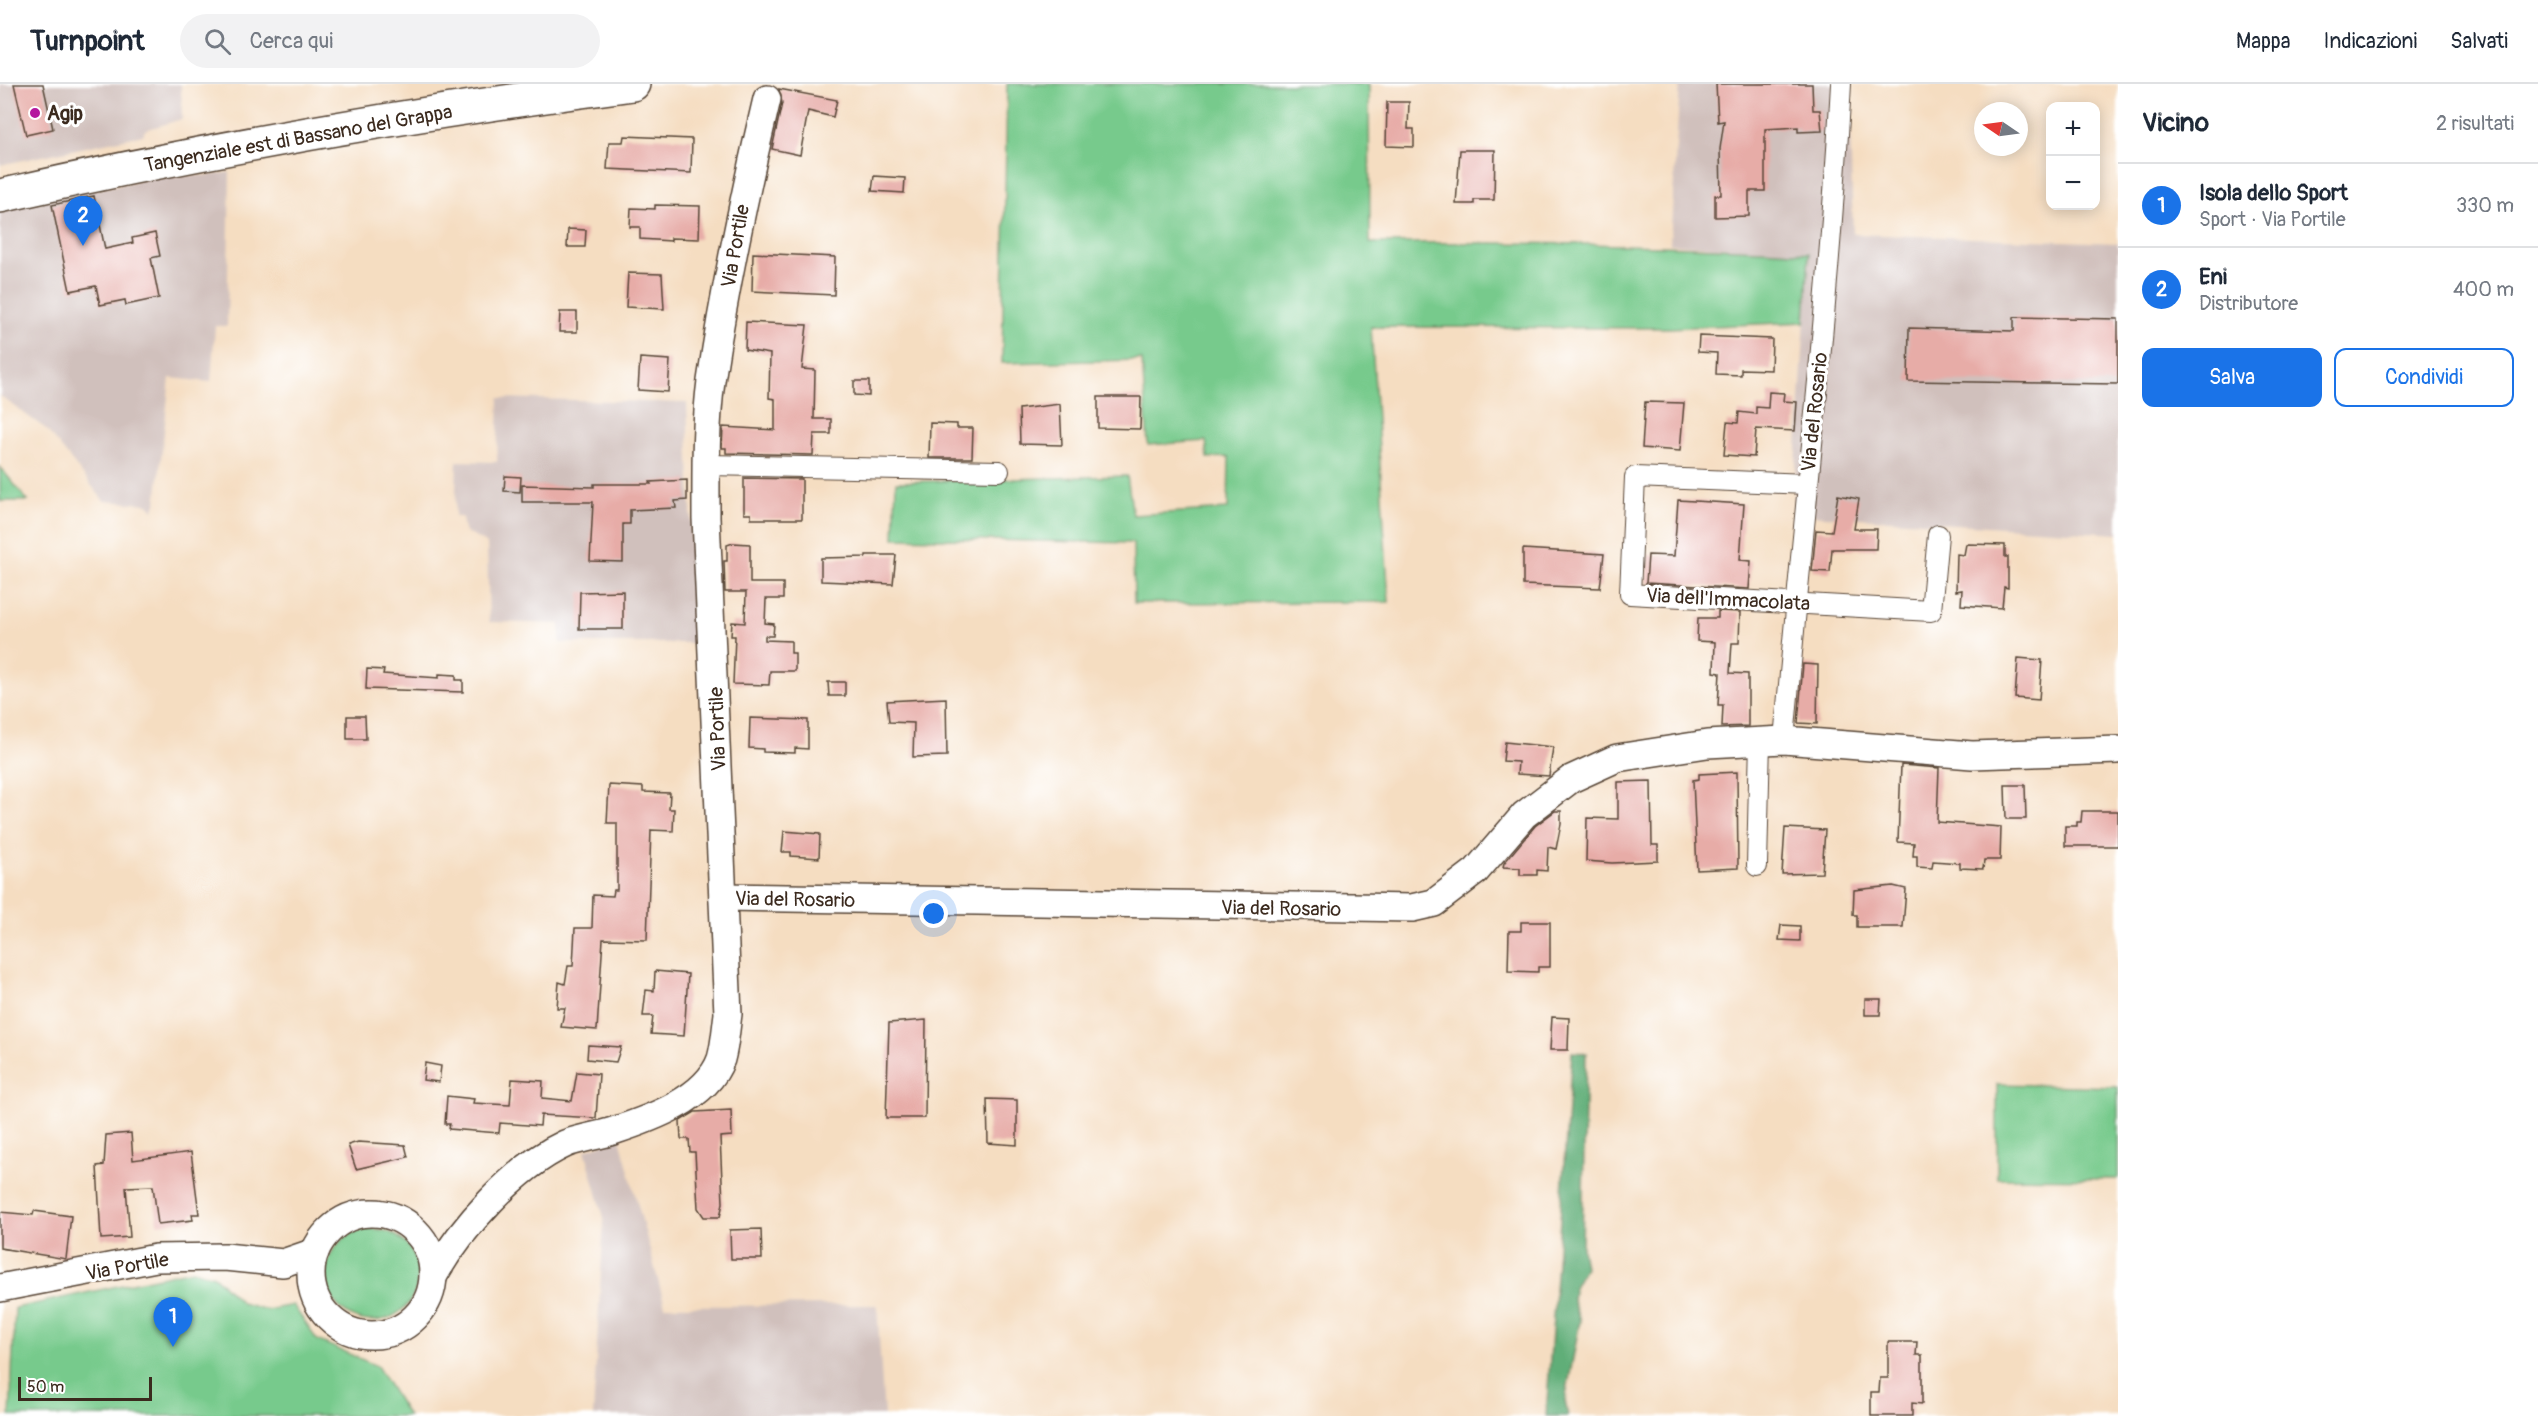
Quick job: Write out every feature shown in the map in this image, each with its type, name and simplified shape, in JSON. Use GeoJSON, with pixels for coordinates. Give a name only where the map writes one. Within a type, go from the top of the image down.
{"type":"FeatureCollection","features":[{"type":"Feature","properties":{"kind":"highway","name":"Tangenziale est di Bassano del Grappa"},"geometry":{"type":"LineString","coordinates":[[0,173],[152,140],[476,84]]}},
{"type":"Feature","properties":{"kind":"highway","name":"Tangenziale est di Bassano del Grappa"},"geometry":{"type":"LineString","coordinates":[[0,196],[210,152],[384,121],[633,84]]}},
{"type":"Feature","properties":{"kind":"street","name":"Via del Rosario"},"geometry":{"type":"LineString","coordinates":[[1772,740],[1796,602],[1833,232],[1841,84]]}},
{"type":"Feature","properties":{"kind":"street","name":"Via Portile"},"geometry":{"type":"LineString","coordinates":[[434,1275],[454,1244],[472,1223],[506,1186],[539,1160],[566,1144],[633,1124],[665,1110],[688,1096],[712,1075],[721,1059],[728,1014],[706,518],[707,465],[711,382],[745,191],[767,99]]}},
{"type":"Feature","properties":{"kind":"street"},"geometry":{"type":"LineString","coordinates":[[707,465],[999,471]]}},
{"type":"Feature","properties":{"kind":"street","name":"Via dell'Immacolata"},"geometry":{"type":"LineString","coordinates":[[1806,484],[1635,477],[1630,594],[1931,611],[1938,535]]}},
{"type":"Feature","properties":{"kind":"street","name":"Via del Rosario"},"geometry":{"type":"LineString","coordinates":[[723,897],[1412,908],[1434,903],[1476,871],[1524,815],[1571,779],[1617,758],[1707,744],[1772,740],[1972,755],[2118,750]]}},
{"type":"Feature","properties":{"kind":"street"},"geometry":{"type":"LineString","coordinates":[[1757,866],[1772,740]]}},
{"type":"Feature","properties":{"kind":"street"},"geometry":{"type":"LineString","coordinates":[[370,1213],[390,1215],[416,1231],[431,1256],[434,1275],[429,1295],[420,1312],[405,1326],[387,1333],[362,1334],[339,1325],[327,1315],[314,1293],[311,1269],[315,1252],[323,1237],[334,1226],[351,1216],[370,1213]]}},
{"type":"Feature","properties":{"kind":"street","name":"Via Portile"},"geometry":{"type":"LineString","coordinates":[[416,1231],[434,1236],[454,1234],[472,1223]]}},
{"type":"Feature","properties":{"kind":"street","name":"Via Portile"},"geometry":{"type":"LineString","coordinates":[[0,1288],[156,1258],[214,1256],[254,1262],[283,1263],[315,1252]]}},
{"type":"Feature","properties":{"kind":"street","name":"Via Portile"},"geometry":{"type":"LineString","coordinates":[[254,1262],[283,1272],[314,1293]]}},
{"type":"Feature","properties":{"kind":"shaded area"},"geometry":{"type":"Polygon","coordinates":[[[0,84],[181,84],[182,119],[145,130],[143,135],[0,165],[0,84]]]}},
{"type":"Feature","properties":{"kind":"shaded area"},"geometry":{"type":"Polygon","coordinates":[[[1680,84],[1849,84],[1853,234],[2118,243],[2118,534],[1793,514],[1809,253],[1670,244],[1680,84]]]}},
{"type":"Feature","properties":{"kind":"shaded area"},"geometry":{"type":"Polygon","coordinates":[[[230,172],[227,326],[215,326],[211,382],[170,378],[156,504],[153,510],[148,504],[104,501],[46,429],[0,396],[0,210],[155,177],[230,172]]]}},
{"type":"Feature","properties":{"kind":"shaded area"},"geometry":{"type":"Polygon","coordinates":[[[499,398],[687,403],[696,643],[560,643],[560,624],[489,622],[487,544],[464,531],[462,517],[455,517],[457,461],[497,462],[499,398]]]}},
{"type":"Feature","properties":{"kind":"shaded area"},"geometry":{"type":"Polygon","coordinates":[[[620,1138],[665,1306],[877,1305],[884,1416],[593,1416],[604,1218],[585,1150],[620,1138]]]}},
{"type":"Feature","properties":{"kind":"green space"},"geometry":{"type":"Polygon","coordinates":[[[1007,84],[1369,84],[1370,243],[1590,244],[1809,253],[1805,322],[1669,328],[1371,327],[1389,602],[1134,603],[1133,543],[894,538],[896,482],[1127,476],[1133,515],[1228,509],[1229,457],[1208,458],[1206,441],[1148,445],[1142,360],[1002,363],[1007,84]]]}},
{"type":"Feature","properties":{"kind":"green space"},"geometry":{"type":"Polygon","coordinates":[[[0,467],[28,501],[0,501],[0,467]]]}},
{"type":"Feature","properties":{"kind":"green space"},"geometry":{"type":"Polygon","coordinates":[[[1572,1052],[1586,1053],[1582,1249],[1585,1267],[1574,1287],[1572,1299],[1580,1321],[1565,1401],[1568,1416],[1546,1416],[1572,1052]]]}},
{"type":"Feature","properties":{"kind":"green space"},"geometry":{"type":"Polygon","coordinates":[[[1997,1084],[2118,1087],[2118,1179],[1997,1178],[1997,1084]]]}},
{"type":"Feature","properties":{"kind":"green space"},"geometry":{"type":"Polygon","coordinates":[[[363,1229],[381,1229],[398,1236],[411,1249],[418,1266],[418,1284],[411,1301],[398,1314],[381,1321],[363,1321],[346,1314],[333,1301],[326,1284],[326,1266],[333,1249],[346,1236],[363,1229]]]}},
{"type":"Feature","properties":{"kind":"green space"},"geometry":{"type":"Polygon","coordinates":[[[192,1270],[214,1276],[242,1303],[267,1310],[293,1305],[317,1340],[377,1366],[408,1416],[10,1416],[15,1308],[192,1270]]]}},
{"type":"Feature","properties":{"kind":"building","name":"Agip"},"geometry":{"type":"Polygon","coordinates":[[[14,84],[43,84],[53,129],[26,135],[14,84]]]}},
{"type":"Feature","properties":{"kind":"building"},"geometry":{"type":"Polygon","coordinates":[[[1716,84],[1812,84],[1813,110],[1820,110],[1822,131],[1798,132],[1798,127],[1765,129],[1765,191],[1749,191],[1749,216],[1715,217],[1715,195],[1721,195],[1720,149],[1724,121],[1718,122],[1716,84]]]}},
{"type":"Feature","properties":{"kind":"building"},"geometry":{"type":"Polygon","coordinates":[[[779,89],[837,100],[833,117],[808,111],[800,155],[772,149],[782,103],[779,89]]]}},
{"type":"Feature","properties":{"kind":"building"},"geometry":{"type":"Polygon","coordinates":[[[1387,102],[1409,102],[1408,129],[1414,129],[1414,147],[1386,146],[1387,102]]]}},
{"type":"Feature","properties":{"kind":"building"},"geometry":{"type":"Polygon","coordinates":[[[624,136],[692,139],[691,173],[607,169],[609,142],[623,142],[624,136]]]}},
{"type":"Feature","properties":{"kind":"building"},"geometry":{"type":"Polygon","coordinates":[[[1460,150],[1495,150],[1494,200],[1474,200],[1474,204],[1456,204],[1460,150]]]}},
{"type":"Feature","properties":{"kind":"building"},"geometry":{"type":"Polygon","coordinates":[[[874,176],[905,178],[904,193],[872,191],[874,176]]]}},
{"type":"Feature","properties":{"kind":"building"},"geometry":{"type":"Polygon","coordinates":[[[94,196],[105,249],[133,243],[132,238],[155,233],[160,256],[151,258],[159,298],[126,305],[125,300],[100,305],[96,286],[70,291],[52,205],[94,196]]]}},
{"type":"Feature","properties":{"kind":"building"},"geometry":{"type":"Polygon","coordinates":[[[655,205],[700,206],[699,239],[671,238],[671,241],[640,239],[640,227],[630,227],[631,208],[655,209],[655,205]]]}},
{"type":"Feature","properties":{"kind":"building"},"geometry":{"type":"Polygon","coordinates":[[[568,229],[586,230],[585,247],[567,247],[568,229]]]}},
{"type":"Feature","properties":{"kind":"building"},"geometry":{"type":"Polygon","coordinates":[[[753,253],[835,257],[834,295],[752,291],[753,253]]]}},
{"type":"Feature","properties":{"kind":"building"},"geometry":{"type":"Polygon","coordinates":[[[628,273],[662,274],[664,309],[626,307],[628,273]]]}},
{"type":"Feature","properties":{"kind":"building"},"geometry":{"type":"Polygon","coordinates":[[[560,312],[577,312],[577,332],[559,332],[560,312]]]}},
{"type":"Feature","properties":{"kind":"building"},"geometry":{"type":"Polygon","coordinates":[[[2014,317],[2118,319],[2118,384],[1908,381],[1909,328],[2014,331],[2014,317]]]}},
{"type":"Feature","properties":{"kind":"building"},"geometry":{"type":"Polygon","coordinates":[[[746,322],[807,325],[802,369],[815,370],[814,419],[831,419],[831,434],[814,434],[813,455],[726,453],[726,448],[722,448],[723,427],[775,430],[775,399],[769,398],[770,354],[745,350],[746,322]]]}},
{"type":"Feature","properties":{"kind":"building"},"geometry":{"type":"Polygon","coordinates":[[[1699,336],[1772,339],[1771,370],[1741,369],[1741,375],[1716,374],[1717,353],[1698,352],[1699,336]]]}},
{"type":"Feature","properties":{"kind":"building"},"geometry":{"type":"Polygon","coordinates":[[[640,358],[670,360],[668,392],[638,390],[640,358]]]}},
{"type":"Feature","properties":{"kind":"building"},"geometry":{"type":"Polygon","coordinates":[[[854,381],[869,381],[869,396],[854,395],[854,381]]]}},
{"type":"Feature","properties":{"kind":"building"},"geometry":{"type":"Polygon","coordinates":[[[1769,392],[1784,393],[1783,401],[1797,402],[1795,431],[1756,429],[1754,457],[1724,455],[1727,422],[1738,423],[1739,412],[1756,414],[1756,407],[1768,408],[1769,392]]]}},
{"type":"Feature","properties":{"kind":"building"},"geometry":{"type":"Polygon","coordinates":[[[1098,397],[1141,397],[1140,429],[1098,428],[1098,397]]]}},
{"type":"Feature","properties":{"kind":"building"},"geometry":{"type":"Polygon","coordinates":[[[1645,402],[1684,403],[1680,451],[1642,448],[1645,402]]]}},
{"type":"Feature","properties":{"kind":"building"},"geometry":{"type":"Polygon","coordinates":[[[1060,404],[1062,445],[1020,444],[1019,409],[1060,404]]]}},
{"type":"Feature","properties":{"kind":"building"},"geometry":{"type":"Polygon","coordinates":[[[930,423],[957,424],[957,428],[973,428],[972,458],[929,458],[930,423]]]}},
{"type":"Feature","properties":{"kind":"building"},"geometry":{"type":"Polygon","coordinates":[[[505,476],[521,477],[520,492],[504,491],[505,476]]]}},
{"type":"Feature","properties":{"kind":"building"},"geometry":{"type":"Polygon","coordinates":[[[744,478],[802,479],[802,519],[751,519],[751,514],[744,514],[744,478]]]}},
{"type":"Feature","properties":{"kind":"building"},"geometry":{"type":"Polygon","coordinates":[[[687,480],[687,500],[675,501],[676,508],[630,510],[630,524],[623,524],[623,562],[590,561],[593,502],[522,502],[522,485],[594,487],[594,484],[651,484],[650,482],[687,480]]]}},
{"type":"Feature","properties":{"kind":"building"},"geometry":{"type":"Polygon","coordinates":[[[1838,495],[1859,499],[1854,529],[1877,529],[1876,549],[1832,549],[1830,572],[1812,571],[1816,530],[1832,531],[1838,495]]]}},
{"type":"Feature","properties":{"kind":"building"},"geometry":{"type":"Polygon","coordinates":[[[1678,500],[1744,504],[1740,560],[1751,561],[1749,589],[1646,583],[1648,555],[1674,556],[1678,500]]]}},
{"type":"Feature","properties":{"kind":"building"},"geometry":{"type":"Polygon","coordinates":[[[750,544],[750,583],[783,583],[783,599],[766,599],[765,623],[774,624],[773,636],[765,636],[765,640],[791,641],[791,653],[795,653],[795,671],[770,671],[769,685],[733,684],[735,636],[731,636],[732,622],[745,623],[746,592],[725,592],[724,561],[727,561],[727,545],[750,544]]]}},
{"type":"Feature","properties":{"kind":"building"},"geometry":{"type":"Polygon","coordinates":[[[1966,544],[2005,545],[2005,557],[2008,557],[2008,588],[2004,587],[2002,608],[1961,605],[1962,590],[1956,591],[1957,554],[1964,555],[1966,544]]]}},
{"type":"Feature","properties":{"kind":"building"},"geometry":{"type":"Polygon","coordinates":[[[1523,549],[1604,554],[1600,588],[1523,585],[1523,549]]]}},
{"type":"Feature","properties":{"kind":"building"},"geometry":{"type":"Polygon","coordinates":[[[866,555],[896,555],[893,584],[821,581],[821,558],[866,557],[866,555]]]}},
{"type":"Feature","properties":{"kind":"building"},"geometry":{"type":"Polygon","coordinates":[[[623,591],[623,629],[579,629],[580,592],[623,591]]]}},
{"type":"Feature","properties":{"kind":"building"},"geometry":{"type":"Polygon","coordinates":[[[1718,611],[1740,612],[1739,643],[1732,643],[1730,673],[1748,674],[1748,726],[1722,727],[1723,705],[1718,705],[1720,673],[1714,672],[1715,642],[1697,641],[1698,618],[1718,618],[1718,611]]]}},
{"type":"Feature","properties":{"kind":"building"},"geometry":{"type":"Polygon","coordinates":[[[2018,658],[2042,660],[2039,700],[2015,698],[2018,658]]]}},
{"type":"Feature","properties":{"kind":"building"},"geometry":{"type":"Polygon","coordinates":[[[1803,664],[1818,665],[1817,724],[1798,723],[1803,664]]]}},
{"type":"Feature","properties":{"kind":"building"},"geometry":{"type":"Polygon","coordinates":[[[367,669],[384,670],[383,674],[439,678],[439,674],[456,675],[456,680],[463,680],[463,692],[366,689],[367,669]]]}},
{"type":"Feature","properties":{"kind":"building"},"geometry":{"type":"Polygon","coordinates":[[[828,682],[845,682],[845,696],[829,696],[828,682]]]}},
{"type":"Feature","properties":{"kind":"building"},"geometry":{"type":"Polygon","coordinates":[[[946,698],[947,756],[913,757],[914,723],[889,722],[887,701],[946,698]]]}},
{"type":"Feature","properties":{"kind":"building"},"geometry":{"type":"Polygon","coordinates":[[[347,716],[365,716],[366,739],[347,739],[347,716]]]}},
{"type":"Feature","properties":{"kind":"building"},"geometry":{"type":"Polygon","coordinates":[[[750,718],[808,720],[808,749],[795,748],[795,753],[763,752],[763,749],[749,748],[750,718]]]}},
{"type":"Feature","properties":{"kind":"building"},"geometry":{"type":"Polygon","coordinates":[[[1505,742],[1553,747],[1549,776],[1517,774],[1518,762],[1503,761],[1505,742]]]}},
{"type":"Feature","properties":{"kind":"building"},"geometry":{"type":"Polygon","coordinates":[[[1901,765],[1939,768],[1937,822],[2001,827],[2000,860],[1984,860],[1983,869],[1960,868],[1960,863],[1933,861],[1932,868],[1917,867],[1917,856],[1913,856],[1914,843],[1898,842],[1901,765]]]}},
{"type":"Feature","properties":{"kind":"building"},"geometry":{"type":"Polygon","coordinates":[[[1737,772],[1738,868],[1697,870],[1693,780],[1699,779],[1699,774],[1737,772]]]}},
{"type":"Feature","properties":{"kind":"building"},"geometry":{"type":"Polygon","coordinates":[[[1651,781],[1652,845],[1658,845],[1658,861],[1612,863],[1586,861],[1587,818],[1618,819],[1618,782],[1651,781]]]}},
{"type":"Feature","properties":{"kind":"building"},"geometry":{"type":"Polygon","coordinates":[[[609,785],[643,787],[643,792],[670,793],[669,809],[674,809],[673,831],[651,830],[647,940],[603,939],[597,1030],[561,1027],[565,1008],[557,1008],[559,982],[565,984],[568,966],[573,966],[575,928],[592,928],[593,895],[613,896],[614,890],[617,890],[617,823],[607,823],[609,785]]]}},
{"type":"Feature","properties":{"kind":"building"},"geometry":{"type":"Polygon","coordinates":[[[2005,785],[2025,785],[2026,819],[2006,819],[2005,785]]]}},
{"type":"Feature","properties":{"kind":"building"},"geometry":{"type":"Polygon","coordinates":[[[1555,811],[1561,811],[1561,824],[1556,849],[1548,847],[1547,871],[1537,870],[1537,875],[1520,875],[1520,868],[1503,867],[1535,826],[1555,811]]]}},
{"type":"Feature","properties":{"kind":"building"},"geometry":{"type":"Polygon","coordinates":[[[2082,811],[2118,811],[2118,846],[2065,846],[2065,826],[2077,826],[2077,822],[2081,822],[2082,811]]]}},
{"type":"Feature","properties":{"kind":"building"},"geometry":{"type":"Polygon","coordinates":[[[1785,828],[1825,830],[1822,873],[1782,874],[1785,828]]]}},
{"type":"Feature","properties":{"kind":"building"},"geometry":{"type":"Polygon","coordinates":[[[784,831],[820,834],[819,858],[791,856],[791,852],[782,852],[784,831]]]}},
{"type":"Feature","properties":{"kind":"building"},"geometry":{"type":"Polygon","coordinates":[[[1893,886],[1906,889],[1903,927],[1857,927],[1857,915],[1853,915],[1854,890],[1893,886]]]}},
{"type":"Feature","properties":{"kind":"building"},"geometry":{"type":"Polygon","coordinates":[[[1521,922],[1550,922],[1550,967],[1538,967],[1538,972],[1508,971],[1509,931],[1521,931],[1521,922]]]}},
{"type":"Feature","properties":{"kind":"building"},"geometry":{"type":"Polygon","coordinates":[[[1781,925],[1800,926],[1800,941],[1779,940],[1781,925]]]}},
{"type":"Feature","properties":{"kind":"building"},"geometry":{"type":"Polygon","coordinates":[[[655,971],[688,974],[684,1036],[651,1034],[653,1016],[643,1016],[646,990],[654,991],[655,971]]]}},
{"type":"Feature","properties":{"kind":"building"},"geometry":{"type":"Polygon","coordinates":[[[1865,999],[1881,999],[1880,1015],[1865,1015],[1865,999]]]}},
{"type":"Feature","properties":{"kind":"building"},"geometry":{"type":"Polygon","coordinates":[[[1552,1017],[1569,1018],[1568,1050],[1550,1050],[1552,1017]]]}},
{"type":"Feature","properties":{"kind":"building"},"geometry":{"type":"Polygon","coordinates":[[[926,1020],[925,1118],[886,1118],[889,1023],[926,1020]]]}},
{"type":"Feature","properties":{"kind":"building"},"geometry":{"type":"Polygon","coordinates":[[[588,1045],[621,1047],[616,1062],[587,1059],[588,1045]]]}},
{"type":"Feature","properties":{"kind":"building"},"geometry":{"type":"Polygon","coordinates":[[[425,1063],[441,1066],[439,1082],[423,1080],[425,1063]]]}},
{"type":"Feature","properties":{"kind":"building"},"geometry":{"type":"Polygon","coordinates":[[[577,1072],[599,1074],[596,1118],[541,1115],[540,1126],[500,1123],[499,1133],[449,1129],[450,1124],[445,1124],[447,1096],[474,1099],[473,1103],[510,1105],[512,1079],[543,1081],[542,1098],[572,1101],[577,1072]]]}},
{"type":"Feature","properties":{"kind":"building"},"geometry":{"type":"Polygon","coordinates":[[[987,1099],[1017,1100],[1017,1145],[988,1143],[987,1099]]]}},
{"type":"Feature","properties":{"kind":"building"},"geometry":{"type":"Polygon","coordinates":[[[731,1110],[732,1136],[720,1137],[723,1203],[720,1217],[704,1217],[698,1208],[695,1152],[690,1152],[689,1139],[681,1139],[680,1121],[695,1112],[731,1110]]]}},
{"type":"Feature","properties":{"kind":"building"},"geometry":{"type":"Polygon","coordinates":[[[131,1133],[133,1160],[191,1152],[199,1214],[192,1214],[193,1220],[158,1224],[153,1186],[126,1187],[130,1237],[101,1239],[97,1166],[104,1165],[106,1135],[131,1133]]]}},
{"type":"Feature","properties":{"kind":"building"},"geometry":{"type":"Polygon","coordinates":[[[358,1142],[405,1145],[408,1157],[356,1169],[348,1145],[358,1142]]]}},
{"type":"Feature","properties":{"kind":"building"},"geometry":{"type":"Polygon","coordinates":[[[34,1211],[71,1216],[66,1259],[0,1248],[0,1212],[33,1215],[34,1211]]]}},
{"type":"Feature","properties":{"kind":"building"},"geometry":{"type":"Polygon","coordinates":[[[761,1229],[762,1259],[731,1259],[730,1230],[761,1229]]]}},
{"type":"Feature","properties":{"kind":"building"},"geometry":{"type":"Polygon","coordinates":[[[1888,1342],[1917,1342],[1916,1355],[1922,1355],[1922,1404],[1912,1403],[1912,1416],[1871,1416],[1871,1392],[1879,1392],[1880,1378],[1888,1378],[1888,1342]]]}},
{"type":"Feature","properties":{"kind":"place","name":"Agip"},"geometry":{"type":"Point","coordinates":[35,113]}},
{"type":"Feature","properties":{"kind":"place","name":"Eni"},"geometry":{"type":"Point","coordinates":[83,246]}},
{"type":"Feature","properties":{"kind":"place","name":"Isola dello Sport"},"geometry":{"type":"Point","coordinates":[173,1347]}}]}
